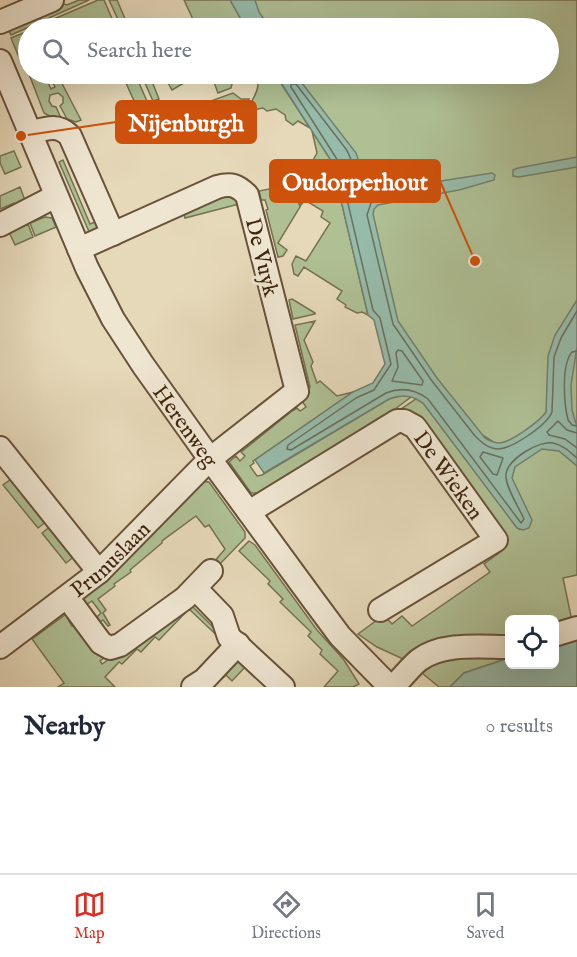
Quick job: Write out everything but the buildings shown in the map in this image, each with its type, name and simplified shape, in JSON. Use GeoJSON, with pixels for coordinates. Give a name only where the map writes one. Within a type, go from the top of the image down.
{"type":"FeatureCollection","features":[{"type":"Feature","properties":{"kind":"street"},"geometry":{"type":"LineString","coordinates":[[0,22],[52,0]]}},
{"type":"Feature","properties":{"kind":"street","name":"Herenweg"},"geometry":{"type":"LineString","coordinates":[[0,61],[79,249],[113,319],[210,459],[340,636],[391,687]]}},
{"type":"Feature","properties":{"kind":"street"},"geometry":{"type":"LineString","coordinates":[[30,133],[52,127],[64,129],[70,136],[113,234]]}},
{"type":"Feature","properties":{"kind":"street","name":"De Vuyk"},"geometry":{"type":"LineString","coordinates":[[79,249],[228,183],[239,186],[247,195],[275,274],[297,391],[210,459]]}},
{"type":"Feature","properties":{"kind":"street"},"geometry":{"type":"LineString","coordinates":[[0,225],[56,196]]}},
{"type":"Feature","properties":{"kind":"street","name":"De Wieken"},"geometry":{"type":"LineString","coordinates":[[249,512],[397,421],[404,421],[415,427],[496,540],[380,610]]}},
{"type":"Feature","properties":{"kind":"street"},"geometry":{"type":"LineString","coordinates":[[0,448],[99,572]]}},
{"type":"Feature","properties":{"kind":"street","name":"Prunuslaan"},"geometry":{"type":"LineString","coordinates":[[0,647],[99,572],[210,459]]}},
{"type":"Feature","properties":{"kind":"street"},"geometry":{"type":"LineString","coordinates":[[67,597],[101,644],[110,648],[120,645],[185,598],[211,571]]}},
{"type":"Feature","properties":{"kind":"street"},"geometry":{"type":"LineString","coordinates":[[195,588],[222,616],[226,632],[283,687]]}},
{"type":"Feature","properties":{"kind":"street"},"geometry":{"type":"LineString","coordinates":[[559,634],[577,628]]}},
{"type":"Feature","properties":{"kind":"street"},"geometry":{"type":"LineString","coordinates":[[193,687],[204,680],[238,644]]}},
{"type":"Feature","properties":{"kind":"street"},"geometry":{"type":"LineString","coordinates":[[391,687],[418,660],[442,650],[505,647]]}},
{"type":"Feature","properties":{"kind":"shaded area"},"geometry":{"type":"Polygon","coordinates":[[[79,0],[89,0],[49,18],[33,18],[64,4],[79,0]]]}},
{"type":"Feature","properties":{"kind":"shaded area"},"geometry":{"type":"Polygon","coordinates":[[[98,0],[104,0],[112,18],[56,18],[98,0]]]}},
{"type":"Feature","properties":{"kind":"shaded area"},"geometry":{"type":"Polygon","coordinates":[[[109,0],[117,0],[125,18],[117,18],[109,0]]]}},
{"type":"Feature","properties":{"kind":"shaded area"},"geometry":{"type":"Polygon","coordinates":[[[184,0],[230,0],[240,18],[192,18],[184,0]]]}},
{"type":"Feature","properties":{"kind":"shaded area"},"geometry":{"type":"Polygon","coordinates":[[[249,0],[577,0],[577,575],[563,578],[572,621],[559,626],[559,615],[505,615],[505,640],[447,644],[403,659],[377,647],[358,634],[384,615],[392,624],[402,616],[412,626],[490,572],[484,564],[505,546],[411,412],[398,411],[416,399],[423,403],[520,530],[492,441],[479,433],[381,319],[364,204],[292,84],[559,84],[559,18],[256,18],[249,0]]]}},
{"type":"Feature","properties":{"kind":"shaded area"},"geometry":{"type":"Polygon","coordinates":[[[18,25],[18,32],[11,35],[8,29],[18,25]]]}},
{"type":"Feature","properties":{"kind":"shaded area"},"geometry":{"type":"Polygon","coordinates":[[[18,35],[18,55],[11,38],[18,35]]]}},
{"type":"Feature","properties":{"kind":"shaded area"},"geometry":{"type":"Polygon","coordinates":[[[33,84],[49,84],[51,89],[55,87],[53,84],[62,84],[81,120],[76,122],[67,119],[60,106],[63,103],[63,97],[58,93],[50,95],[49,101],[52,106],[56,107],[61,118],[54,116],[53,118],[44,113],[33,84]]]}},
{"type":"Feature","properties":{"kind":"shaded area"},"geometry":{"type":"Polygon","coordinates":[[[126,84],[139,84],[150,108],[139,112],[126,84]]]}},
{"type":"Feature","properties":{"kind":"shaded area"},"geometry":{"type":"Polygon","coordinates":[[[145,84],[153,84],[159,99],[153,101],[145,84]]]}},
{"type":"Feature","properties":{"kind":"shaded area"},"geometry":{"type":"Polygon","coordinates":[[[169,84],[182,84],[172,90],[169,84]]]}},
{"type":"Feature","properties":{"kind":"shaded area"},"geometry":{"type":"Polygon","coordinates":[[[215,84],[232,84],[231,88],[218,93],[215,84]]]}},
{"type":"Feature","properties":{"kind":"shaded area"},"geometry":{"type":"Polygon","coordinates":[[[258,84],[281,84],[310,128],[298,121],[293,125],[276,109],[267,111],[263,108],[247,111],[258,84]]]}},
{"type":"Feature","properties":{"kind":"shaded area"},"geometry":{"type":"Polygon","coordinates":[[[233,93],[241,99],[249,99],[243,112],[234,115],[235,119],[230,121],[227,118],[213,123],[183,111],[233,93]]]}},
{"type":"Feature","properties":{"kind":"shaded area"},"geometry":{"type":"Polygon","coordinates":[[[312,131],[332,162],[368,315],[345,307],[346,305],[337,299],[342,291],[304,267],[298,276],[294,274],[292,264],[296,256],[306,261],[330,223],[321,217],[323,211],[305,200],[301,205],[296,184],[300,183],[317,153],[312,131]]]}},
{"type":"Feature","properties":{"kind":"shaded area"},"geometry":{"type":"Polygon","coordinates":[[[14,151],[21,167],[5,174],[0,163],[0,156],[14,151]]]}},
{"type":"Feature","properties":{"kind":"shaded area"},"geometry":{"type":"Polygon","coordinates":[[[63,160],[90,224],[100,220],[99,229],[90,234],[59,162],[63,160]]]}},
{"type":"Feature","properties":{"kind":"shaded area"},"geometry":{"type":"Polygon","coordinates":[[[293,184],[300,207],[278,243],[287,250],[283,256],[278,257],[266,210],[268,209],[265,200],[261,200],[259,191],[293,184]]]}},
{"type":"Feature","properties":{"kind":"shaded area"},"geometry":{"type":"Polygon","coordinates":[[[20,187],[26,203],[19,206],[14,203],[0,209],[0,196],[20,187]]]}},
{"type":"Feature","properties":{"kind":"shaded area"},"geometry":{"type":"Polygon","coordinates":[[[226,195],[237,200],[239,204],[185,218],[184,214],[226,195]]]}},
{"type":"Feature","properties":{"kind":"shaded area"},"geometry":{"type":"Polygon","coordinates":[[[45,217],[52,218],[56,227],[35,236],[30,223],[45,217]]]}},
{"type":"Feature","properties":{"kind":"shaded area"},"geometry":{"type":"Polygon","coordinates":[[[28,224],[33,237],[15,245],[9,232],[28,224]]]}},
{"type":"Feature","properties":{"kind":"shaded area"},"geometry":{"type":"Polygon","coordinates":[[[292,299],[315,314],[293,319],[289,300],[292,299]]]}},
{"type":"Feature","properties":{"kind":"shaded area"},"geometry":{"type":"Polygon","coordinates":[[[315,321],[304,340],[313,362],[311,366],[317,383],[320,381],[337,396],[353,392],[253,461],[254,463],[250,466],[257,476],[389,399],[403,395],[411,397],[259,493],[251,493],[229,462],[236,456],[240,461],[245,456],[241,452],[292,411],[297,408],[300,411],[306,407],[302,401],[310,387],[295,325],[315,321]]]}},
{"type":"Feature","properties":{"kind":"shaded area"},"geometry":{"type":"Polygon","coordinates":[[[14,477],[48,520],[38,528],[3,485],[14,477]]]}},
{"type":"Feature","properties":{"kind":"shaded area"},"geometry":{"type":"Polygon","coordinates":[[[197,481],[209,482],[245,532],[245,538],[218,566],[214,562],[225,549],[209,525],[205,527],[196,516],[162,541],[130,570],[131,572],[98,599],[106,610],[103,613],[110,625],[108,626],[103,620],[97,624],[92,622],[101,613],[92,601],[80,609],[75,599],[197,481]]]}},
{"type":"Feature","properties":{"kind":"shaded area"},"geometry":{"type":"Polygon","coordinates":[[[52,525],[76,555],[66,563],[42,533],[52,525]]]}},
{"type":"Feature","properties":{"kind":"shaded area"},"geometry":{"type":"Polygon","coordinates":[[[249,541],[255,545],[317,630],[344,660],[359,684],[353,687],[324,687],[338,671],[320,654],[322,650],[308,636],[311,632],[280,602],[283,599],[268,584],[270,581],[239,551],[249,541]]]}},
{"type":"Feature","properties":{"kind":"shaded area"},"geometry":{"type":"Polygon","coordinates":[[[189,603],[230,644],[228,646],[189,609],[159,640],[155,637],[141,652],[137,649],[122,664],[119,662],[105,677],[115,687],[58,687],[64,683],[32,639],[69,612],[73,618],[69,621],[72,626],[77,623],[112,652],[100,661],[102,664],[189,603]]]}},
{"type":"Feature","properties":{"kind":"shaded area"},"geometry":{"type":"Polygon","coordinates":[[[489,652],[505,659],[464,673],[450,687],[439,687],[422,673],[439,655],[489,652]]]}},
{"type":"Feature","properties":{"kind":"shaded area"},"geometry":{"type":"Polygon","coordinates":[[[238,655],[247,665],[232,681],[226,675],[215,685],[212,681],[238,655]]]}},
{"type":"Feature","properties":{"kind":"water"},"geometry":{"type":"Polygon","coordinates":[[[230,0],[255,0],[263,18],[240,18],[230,0]]]}},
{"type":"Feature","properties":{"kind":"water"},"geometry":{"type":"Polygon","coordinates":[[[282,84],[303,84],[356,153],[371,192],[492,173],[495,175],[494,180],[459,190],[378,205],[373,214],[398,321],[437,378],[485,438],[493,442],[504,442],[531,426],[546,412],[548,356],[555,335],[577,300],[577,347],[571,385],[572,410],[577,427],[577,466],[559,451],[542,449],[515,467],[512,478],[532,520],[529,528],[523,530],[517,528],[423,403],[411,397],[398,396],[389,399],[264,473],[255,460],[353,392],[373,383],[385,364],[374,320],[368,315],[332,162],[282,84]]]}},
{"type":"Feature","properties":{"kind":"water"},"geometry":{"type":"Polygon","coordinates":[[[577,157],[577,167],[519,177],[513,176],[513,170],[518,168],[577,157]]]}},
{"type":"Feature","properties":{"kind":"water"},"geometry":{"type":"Polygon","coordinates":[[[577,636],[577,687],[450,687],[464,673],[505,659],[505,669],[559,669],[559,642],[577,636]]]}},
{"type":"Feature","properties":{"kind":"place","name":"Nijenburgh"},"geometry":{"type":"Point","coordinates":[21,136]}},
{"type":"Feature","properties":{"kind":"place","name":"Oudorperhout"},"geometry":{"type":"Point","coordinates":[475,261]}}]}
